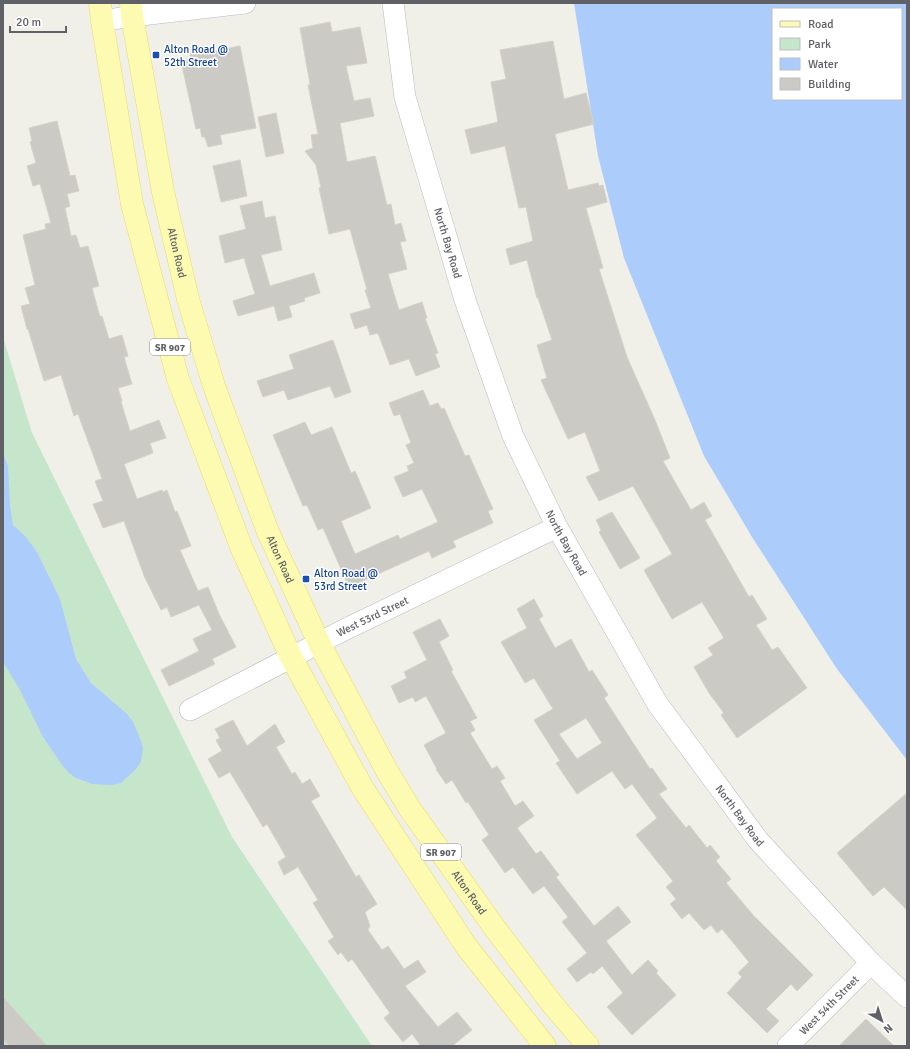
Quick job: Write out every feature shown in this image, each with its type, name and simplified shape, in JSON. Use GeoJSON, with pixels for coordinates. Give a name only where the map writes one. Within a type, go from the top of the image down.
{"type":"FeatureCollection","features":[{"type":"Feature","properties":{"kind":"main road","name":"Alton Road"},"geometry":{"type":"LineString","coordinates":[[132,10],[163,192],[188,299],[214,386],[268,532],[319,643],[387,771],[410,809],[494,927],[553,1005],[588,1046]]}},
{"type":"Feature","properties":{"kind":"main road","name":"SR 907"},"geometry":{"type":"LineString","coordinates":[[101,12],[132,204],[178,379],[242,549],[291,657],[362,787],[466,946],[545,1046]]}},
{"type":"Feature","properties":{"kind":"street"},"geometry":{"type":"LineString","coordinates":[[101,12],[245,3]]}},
{"type":"Feature","properties":{"kind":"street","name":"North Bay Road"},"geometry":{"type":"LineString","coordinates":[[393,3],[405,98],[465,300],[513,436],[556,527],[657,703],[758,840],[871,963],[907,997]]}},
{"type":"Feature","properties":{"kind":"street","name":"West 53rd Street"},"geometry":{"type":"LineString","coordinates":[[190,710],[319,643],[556,527]]}},
{"type":"Feature","properties":{"kind":"street","name":"West 54th Street"},"geometry":{"type":"LineString","coordinates":[[788,1046],[871,963]]}},
{"type":"Feature","properties":{"kind":"green space"},"geometry":{"type":"Polygon","coordinates":[[[3,337],[32,433],[232,837],[372,1046],[3,1046],[3,337]]]}},
{"type":"Feature","properties":{"kind":"water"},"geometry":{"type":"Polygon","coordinates":[[[574,3],[907,3],[907,760],[837,669],[752,537],[704,456],[624,258],[598,156],[574,3]]]}},
{"type":"Feature","properties":{"kind":"water"},"geometry":{"type":"Polygon","coordinates":[[[3,453],[8,466],[10,505],[13,525],[26,537],[37,552],[60,599],[76,659],[91,683],[127,714],[133,722],[141,741],[143,748],[141,762],[136,769],[121,783],[112,785],[92,784],[76,778],[69,773],[43,737],[19,688],[3,662],[3,453]]]}},
{"type":"Feature","properties":{"kind":"building"},"geometry":{"type":"Polygon","coordinates":[[[330,22],[332,32],[360,27],[367,63],[346,66],[354,101],[370,98],[374,116],[340,123],[347,162],[375,156],[387,205],[391,204],[395,225],[401,223],[406,241],[400,242],[407,269],[388,274],[399,310],[422,302],[427,318],[425,318],[438,353],[435,354],[440,367],[416,376],[409,359],[390,365],[378,333],[370,335],[367,325],[355,329],[350,314],[371,308],[350,229],[329,234],[319,188],[321,188],[316,165],[305,151],[313,148],[311,135],[318,134],[308,85],[310,84],[300,28],[330,22]]]}},
{"type":"Feature","properties":{"kind":"building"},"geometry":{"type":"Polygon","coordinates":[[[553,41],[564,99],[586,93],[594,124],[555,134],[568,190],[598,183],[599,186],[603,185],[607,202],[586,208],[603,268],[599,269],[627,357],[670,458],[663,461],[691,510],[704,502],[712,516],[705,520],[749,597],[752,595],[767,619],[756,625],[772,650],[778,647],[807,688],[737,738],[721,715],[724,713],[709,693],[694,667],[713,655],[708,648],[724,638],[702,602],[672,619],[644,570],[672,554],[633,486],[599,501],[586,477],[600,471],[585,432],[568,439],[541,380],[547,378],[537,345],[552,340],[537,298],[527,260],[510,265],[506,249],[533,241],[526,207],[519,208],[505,146],[471,154],[465,130],[498,122],[491,82],[506,79],[500,50],[553,41]]]}},
{"type":"Feature","properties":{"kind":"building"},"geometry":{"type":"Polygon","coordinates":[[[240,46],[256,128],[220,135],[222,144],[208,147],[205,137],[202,137],[200,128],[196,129],[181,61],[191,59],[190,53],[209,49],[209,52],[240,46]]]}},
{"type":"Feature","properties":{"kind":"building"},"geometry":{"type":"Polygon","coordinates":[[[276,113],[284,153],[266,157],[258,117],[276,113]]]}},
{"type":"Feature","properties":{"kind":"building"},"geometry":{"type":"Polygon","coordinates":[[[57,121],[70,176],[75,175],[79,191],[67,194],[70,206],[65,208],[71,236],[76,235],[80,248],[88,246],[99,286],[92,288],[100,317],[102,316],[109,339],[122,335],[128,356],[124,357],[132,384],[118,388],[130,431],[159,420],[166,438],[150,443],[153,453],[124,464],[137,499],[162,490],[163,492],[167,490],[175,512],[177,511],[191,546],[180,550],[198,591],[208,587],[219,614],[236,647],[212,659],[215,664],[169,686],[161,670],[199,651],[193,639],[212,630],[199,605],[171,617],[167,607],[161,610],[145,578],[124,521],[103,528],[93,504],[103,501],[95,481],[102,479],[78,414],[74,416],[61,375],[44,381],[21,306],[30,304],[25,288],[35,285],[23,235],[46,229],[45,224],[51,223],[40,184],[33,186],[27,166],[36,163],[30,142],[32,141],[29,128],[57,121]]]}},
{"type":"Feature","properties":{"kind":"building"},"geometry":{"type":"Polygon","coordinates":[[[240,160],[247,196],[221,202],[213,166],[240,160]]]}},
{"type":"Feature","properties":{"kind":"building"},"geometry":{"type":"Polygon","coordinates":[[[262,201],[265,218],[275,216],[282,250],[261,255],[270,286],[314,273],[320,293],[304,298],[305,301],[289,306],[292,317],[278,321],[274,306],[238,316],[233,301],[255,294],[244,258],[225,263],[219,236],[246,229],[240,206],[262,201]]]}},
{"type":"Feature","properties":{"kind":"building"},"geometry":{"type":"Polygon","coordinates":[[[333,340],[351,392],[335,398],[330,386],[288,400],[284,390],[263,397],[257,381],[294,369],[289,355],[333,340]]]}},
{"type":"Feature","properties":{"kind":"building"},"geometry":{"type":"Polygon","coordinates":[[[423,390],[430,406],[438,403],[441,409],[444,408],[465,456],[469,455],[493,509],[488,511],[493,523],[453,541],[456,547],[432,558],[429,551],[349,587],[323,528],[318,530],[307,505],[303,506],[273,435],[305,422],[311,435],[332,427],[351,473],[355,471],[371,508],[341,521],[355,554],[398,535],[400,539],[438,522],[422,489],[403,497],[394,477],[409,471],[407,466],[414,463],[406,445],[411,443],[400,414],[394,416],[389,403],[423,390]]]}},
{"type":"Feature","properties":{"kind":"building"},"geometry":{"type":"Polygon","coordinates":[[[612,512],[640,558],[620,569],[599,532],[601,530],[596,520],[612,512]]]}},
{"type":"Feature","properties":{"kind":"building"},"geometry":{"type":"Polygon","coordinates":[[[534,599],[543,616],[539,619],[555,648],[571,639],[589,672],[592,670],[608,695],[604,698],[650,769],[652,768],[667,789],[659,794],[686,828],[689,825],[707,848],[710,845],[720,857],[716,861],[731,879],[726,883],[753,915],[813,975],[797,991],[791,984],[766,1009],[779,1021],[767,1033],[727,993],[742,977],[738,973],[749,962],[722,929],[717,933],[711,925],[704,930],[689,913],[682,919],[670,904],[676,899],[666,887],[673,881],[636,835],[657,818],[632,784],[625,789],[612,771],[577,794],[556,763],[560,761],[534,720],[553,709],[534,678],[525,683],[501,642],[527,628],[517,609],[534,599]],[[586,718],[559,734],[577,759],[602,743],[586,718]]]}},
{"type":"Feature","properties":{"kind":"building"},"geometry":{"type":"Polygon","coordinates":[[[440,619],[449,636],[439,642],[453,670],[451,671],[477,718],[470,721],[475,730],[470,733],[492,769],[497,766],[505,778],[500,781],[515,806],[523,801],[534,816],[517,828],[536,854],[541,851],[559,875],[556,877],[594,926],[618,906],[631,922],[606,941],[632,975],[648,960],[658,971],[656,973],[676,995],[632,1035],[607,1007],[623,993],[602,966],[593,974],[591,972],[577,982],[567,969],[587,953],[562,922],[568,917],[544,886],[533,894],[513,867],[505,873],[482,840],[489,835],[468,802],[466,803],[452,780],[446,784],[436,769],[424,745],[446,733],[426,696],[415,702],[413,697],[399,703],[391,686],[407,678],[404,672],[427,660],[413,632],[440,619]]]}},
{"type":"Feature","properties":{"kind":"building"},"geometry":{"type":"Polygon","coordinates":[[[233,720],[247,746],[275,724],[285,742],[276,747],[292,774],[295,772],[302,784],[310,779],[320,796],[311,801],[356,877],[359,875],[377,904],[365,912],[370,926],[368,930],[382,950],[388,946],[404,969],[418,960],[426,972],[405,986],[438,1027],[457,1012],[472,1030],[452,1046],[421,1046],[412,1034],[403,1042],[384,1018],[390,1013],[352,959],[348,962],[341,952],[338,955],[328,941],[334,937],[313,903],[318,900],[298,867],[284,875],[278,862],[286,857],[267,824],[263,827],[230,772],[219,778],[208,759],[222,751],[216,740],[220,738],[215,729],[233,720]]]}},
{"type":"Feature","properties":{"kind":"building"},"geometry":{"type":"Polygon","coordinates":[[[907,793],[907,910],[884,887],[873,896],[837,853],[907,793]]]}},
{"type":"Feature","properties":{"kind":"building"},"geometry":{"type":"Polygon","coordinates":[[[3,997],[47,1046],[10,1046],[3,1039],[3,997]]]}},
{"type":"Feature","properties":{"kind":"building"},"geometry":{"type":"Polygon","coordinates":[[[866,1019],[894,1046],[839,1046],[866,1019]]]}},
{"type":"Feature","properties":{"kind":"place","name":"Alton Road @ 52th Street"},"geometry":{"type":"Point","coordinates":[156,55]}},
{"type":"Feature","properties":{"kind":"place","name":"Alton Road @ 53rd Street"},"geometry":{"type":"Point","coordinates":[306,579]}}]}
